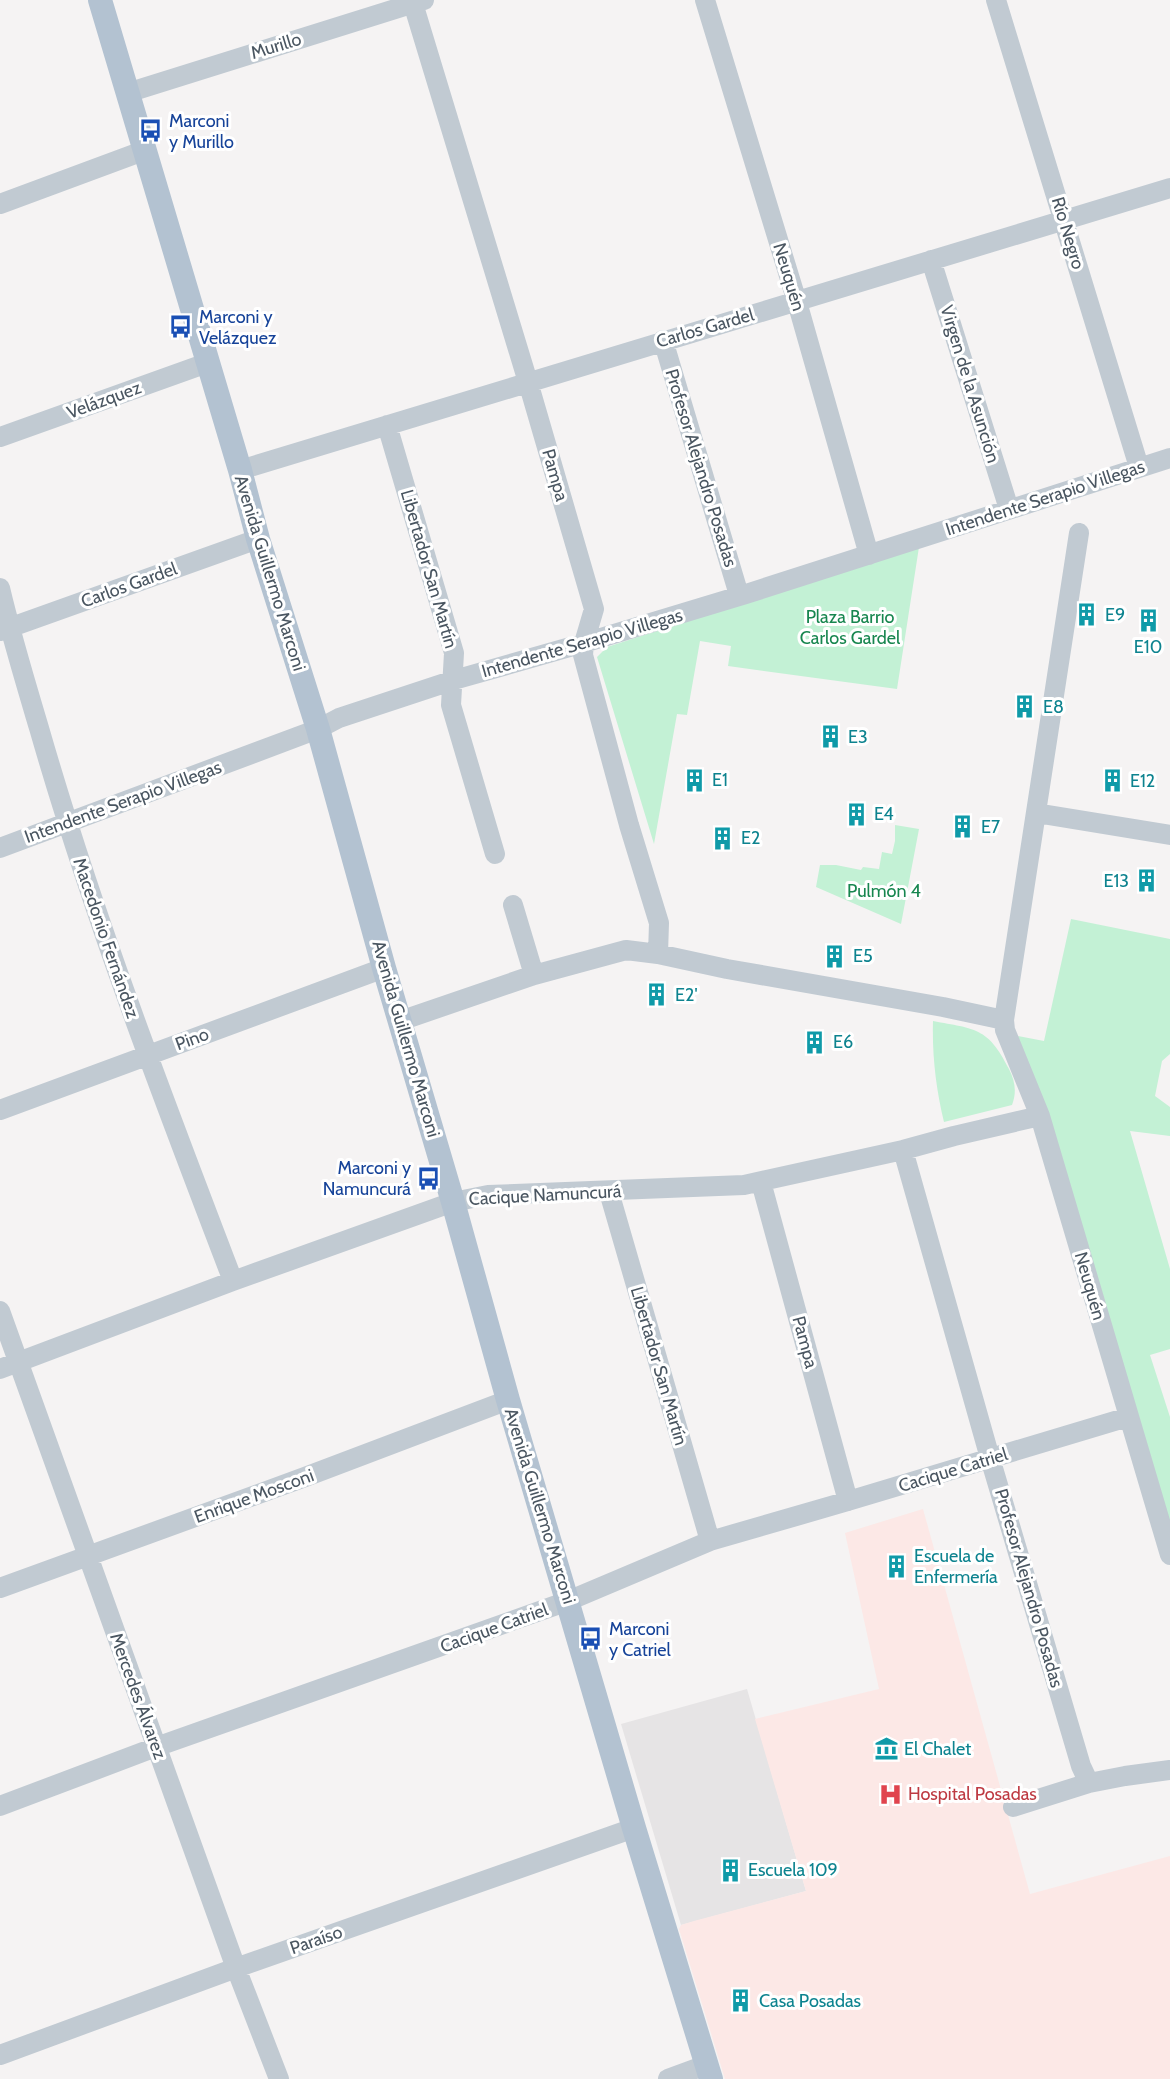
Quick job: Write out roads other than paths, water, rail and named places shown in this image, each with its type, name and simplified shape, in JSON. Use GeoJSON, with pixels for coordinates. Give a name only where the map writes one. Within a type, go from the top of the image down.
{"type":"FeatureCollection","features":[{"type":"Feature","properties":{"kind":"main road","name":"Avenida Guillermo Marconi"},"geometry":{"type":"LineString","coordinates":[[99,0],[240,470],[258,539],[318,729],[508,1400],[634,1828],[709,2072]]}},
{"type":"Feature","properties":{"kind":"street","name":"Neuquén"},"geometry":{"type":"LineString","coordinates":[[705,0],[797,302],[869,555]]}},
{"type":"Feature","properties":{"kind":"street","name":"Río Negro"},"geometry":{"type":"LineString","coordinates":[[996,0],[1139,467]]}},
{"type":"Feature","properties":{"kind":"street","name":"Murillo"},"geometry":{"type":"LineString","coordinates":[[127,93],[416,1]]}},
{"type":"Feature","properties":{"kind":"street","name":"Pampa"},"geometry":{"type":"LineString","coordinates":[[416,1],[594,609],[584,643],[585,664],[629,825],[659,923],[658,954]]}},
{"type":"Feature","properties":{"kind":"street"},"geometry":{"type":"LineString","coordinates":[[0,204],[143,151]]}},
{"type":"Feature","properties":{"kind":"street","name":"Carlos Gardel"},"geometry":{"type":"LineString","coordinates":[[240,470],[1170,188]]}},
{"type":"Feature","properties":{"kind":"street","name":"Virgen de la Asunción"},"geometry":{"type":"LineString","coordinates":[[931,260],[1009,509]]}},
{"type":"Feature","properties":{"kind":"street","name":"Profesor Alejandro Posadas"},"geometry":{"type":"LineString","coordinates":[[663,340],[739,595]]}},
{"type":"Feature","properties":{"kind":"street","name":"Velázquez"},"geometry":{"type":"LineString","coordinates":[[0,437],[207,363]]}},
{"type":"Feature","properties":{"kind":"street","name":"Libertador San Martín"},"geometry":{"type":"LineString","coordinates":[[387,425],[454,653],[451,705],[495,854]]}},
{"type":"Feature","properties":{"kind":"street","name":"Intendente Serapio Villegas"},"geometry":{"type":"LineString","coordinates":[[0,848],[318,729],[339,718],[453,680],[584,643],[869,555],[1170,458]]}},
{"type":"Feature","properties":{"kind":"street"},"geometry":{"type":"LineString","coordinates":[[400,1021],[534,975],[626,950],[658,954],[727,969],[1004,1020],[1079,533]]}},
{"type":"Feature","properties":{"kind":"street","name":"Carlos Gardel"},"geometry":{"type":"LineString","coordinates":[[5,629],[258,539]]}},
{"type":"Feature","properties":{"kind":"street","name":"Macedonio Fernández"},"geometry":{"type":"LineString","coordinates":[[0,588],[5,629],[67,824],[147,1055],[233,1281]]}},
{"type":"Feature","properties":{"kind":"street"},"geometry":{"type":"LineString","coordinates":[[1036,813],[1170,835]]}},
{"type":"Feature","properties":{"kind":"street"},"geometry":{"type":"LineString","coordinates":[[513,905],[534,975]]}},
{"type":"Feature","properties":{"kind":"street","name":"Pino"},"geometry":{"type":"LineString","coordinates":[[0,1110],[384,968]]}},
{"type":"Feature","properties":{"kind":"street","name":"Neuquén"},"geometry":{"type":"LineString","coordinates":[[1004,1020],[1005,1030],[1040,1116],[1170,1555]]}},
{"type":"Feature","properties":{"kind":"street","name":"Cacique Namuncurá"},"geometry":{"type":"LineString","coordinates":[[0,1368],[453,1202],[488,1195],[744,1185],[903,1150],[1040,1116]]}},
{"type":"Feature","properties":{"kind":"street","name":"Profesor Alejandro Posadas"},"geometry":{"type":"LineString","coordinates":[[903,1150],[990,1458],[1077,1754],[1089,1783]]}},
{"type":"Feature","properties":{"kind":"street","name":"Pampa"},"geometry":{"type":"LineString","coordinates":[[761,1182],[848,1501]]}},
{"type":"Feature","properties":{"kind":"street","name":"Libertador San Martín"},"geometry":{"type":"LineString","coordinates":[[609,1192],[710,1541]]}},
{"type":"Feature","properties":{"kind":"street","name":"Mercedes Álvarez"},"geometry":{"type":"LineString","coordinates":[[0,1311],[236,1968],[279,2079]]}},
{"type":"Feature","properties":{"kind":"street","name":"Enrique Mosconi"},"geometry":{"type":"LineString","coordinates":[[0,1588],[508,1400]]}},
{"type":"Feature","properties":{"kind":"street","name":"Cacique Catriel"},"geometry":{"type":"LineString","coordinates":[[0,1806],[156,1747],[568,1601],[710,1541],[1128,1417]]}},
{"type":"Feature","properties":{"kind":"street"},"geometry":{"type":"LineString","coordinates":[[1013,1807],[1089,1783],[1170,1770]]}},
{"type":"Feature","properties":{"kind":"street","name":"Paraíso"},"geometry":{"type":"LineString","coordinates":[[0,2055],[236,1968],[634,1828]]}},
{"type":"Feature","properties":{"kind":"street"},"geometry":{"type":"LineString","coordinates":[[668,2079],[709,2072]]}},
{"type":"Feature","properties":{"kind":"place","name":"Marconi y Murillo"},"geometry":{"type":"Point","coordinates":[151,131]}},
{"type":"Feature","properties":{"kind":"place","name":"Marconi y Velázquez"},"geometry":{"type":"Point","coordinates":[181,327]}},
{"type":"Feature","properties":{"kind":"place","name":"E9"},"geometry":{"type":"Point","coordinates":[1087,615]}},
{"type":"Feature","properties":{"kind":"place","name":"E10"},"geometry":{"type":"Point","coordinates":[1148,621]}},
{"type":"Feature","properties":{"kind":"place","name":"E8"},"geometry":{"type":"Point","coordinates":[1025,707]}},
{"type":"Feature","properties":{"kind":"place","name":"E3"},"geometry":{"type":"Point","coordinates":[830,737]}},
{"type":"Feature","properties":{"kind":"place","name":"E1"},"geometry":{"type":"Point","coordinates":[694,780]}},
{"type":"Feature","properties":{"kind":"place","name":"E12"},"geometry":{"type":"Point","coordinates":[1112,781]}},
{"type":"Feature","properties":{"kind":"place","name":"E4"},"geometry":{"type":"Point","coordinates":[856,814]}},
{"type":"Feature","properties":{"kind":"place","name":"E7"},"geometry":{"type":"Point","coordinates":[963,827]}},
{"type":"Feature","properties":{"kind":"place","name":"E2"},"geometry":{"type":"Point","coordinates":[723,838]}},
{"type":"Feature","properties":{"kind":"place","name":"E13"},"geometry":{"type":"Point","coordinates":[1147,881]}},
{"type":"Feature","properties":{"kind":"place","name":"E5"},"geometry":{"type":"Point","coordinates":[835,956]}},
{"type":"Feature","properties":{"kind":"place","name":"E2'"},"geometry":{"type":"Point","coordinates":[657,995]}},
{"type":"Feature","properties":{"kind":"place","name":"E6"},"geometry":{"type":"Point","coordinates":[815,1042]}},
{"type":"Feature","properties":{"kind":"place","name":"Marconi y Namuncurá"},"geometry":{"type":"Point","coordinates":[429,1178]}},
{"type":"Feature","properties":{"kind":"place","name":"Escuela de Enfermería"},"geometry":{"type":"Point","coordinates":[896,1566]}},
{"type":"Feature","properties":{"kind":"place","name":"Marconi y Catriel"},"geometry":{"type":"Point","coordinates":[591,1639]}},
{"type":"Feature","properties":{"kind":"place","name":"El Chalet"},"geometry":{"type":"Point","coordinates":[886,1749]}},
{"type":"Feature","properties":{"kind":"place","name":"Hospital Posadas"},"geometry":{"type":"Point","coordinates":[890,1794]}},
{"type":"Feature","properties":{"kind":"place","name":"Escuela 109"},"geometry":{"type":"Point","coordinates":[730,1870]}},
{"type":"Feature","properties":{"kind":"place","name":"Casa Posadas"},"geometry":{"type":"Point","coordinates":[741,2001]}},
{"type":"Feature","properties":{"kind":"park label","name":"Plaza Barrio Carlos Gardel"},"geometry":{"type":"Point","coordinates":[850,627]}},
{"type":"Feature","properties":{"kind":"park label","name":"Pulmón 4"},"geometry":{"type":"Point","coordinates":[884,891]}}]}
